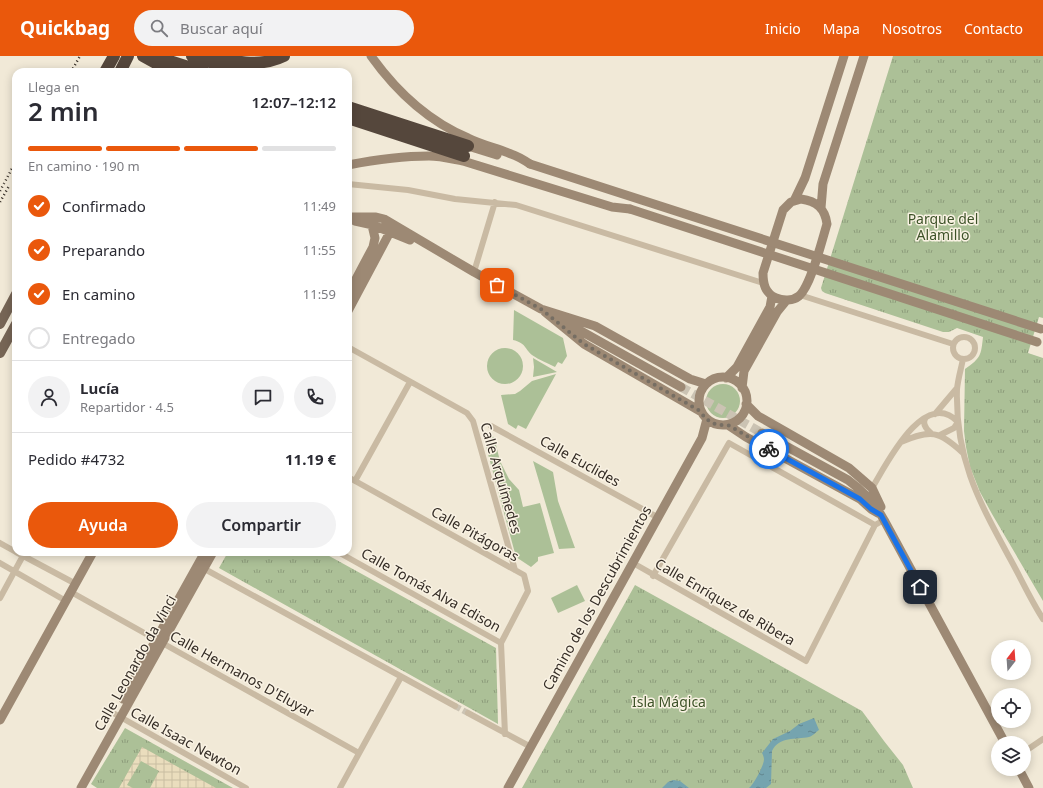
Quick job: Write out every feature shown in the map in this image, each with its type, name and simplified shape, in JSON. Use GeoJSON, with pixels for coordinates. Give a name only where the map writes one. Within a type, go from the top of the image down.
{"type":"FeatureCollection","features":[{"type":"Feature","properties":{"kind":"highway"},"geometry":{"type":"LineString","coordinates":[[107,68],[114,56]]}},
{"type":"Feature","properties":{"kind":"highway"},"geometry":{"type":"LineString","coordinates":[[122,68],[128,56]]}},
{"type":"Feature","properties":{"kind":"highway"},"geometry":{"type":"LineString","coordinates":[[143,56],[172,68]]}},
{"type":"Feature","properties":{"kind":"highway"},"geometry":{"type":"LineString","coordinates":[[154,56],[172,68]]}},
{"type":"Feature","properties":{"kind":"highway"},"geometry":{"type":"LineString","coordinates":[[192,56],[229,68]]}},
{"type":"Feature","properties":{"kind":"highway"},"geometry":{"type":"LineString","coordinates":[[215,56],[257,64],[284,56]]}},
{"type":"Feature","properties":{"kind":"highway"},"geometry":{"type":"LineString","coordinates":[[352,108],[466,150]]}},
{"type":"Feature","properties":{"kind":"highway"},"geometry":{"type":"LineString","coordinates":[[352,119],[466,150]]}},
{"type":"Feature","properties":{"kind":"main road"},"geometry":{"type":"LineString","coordinates":[[0,324],[12,302]]}},
{"type":"Feature","properties":{"kind":"main road"},"geometry":{"type":"LineString","coordinates":[[0,353],[12,331]]}},
{"type":"Feature","properties":{"kind":"street"},"geometry":{"type":"LineString","coordinates":[[371,56],[402,93],[423,111],[446,127],[466,150],[612,207],[630,209],[1040,343]]}},
{"type":"Feature","properties":{"kind":"street"},"geometry":{"type":"LineString","coordinates":[[794,201],[805,178],[844,56]]}},
{"type":"Feature","properties":{"kind":"street"},"geometry":{"type":"LineString","coordinates":[[821,208],[823,184],[864,56]]}},
{"type":"Feature","properties":{"kind":"street"},"geometry":{"type":"LineString","coordinates":[[352,164],[407,157],[430,156],[466,150],[510,159],[530,164],[1042,329]]}},
{"type":"Feature","properties":{"kind":"street"},"geometry":{"type":"LineString","coordinates":[[352,184],[408,190],[455,199],[516,205],[763,283]]}},
{"type":"Feature","properties":{"kind":"street"},"geometry":{"type":"LineString","coordinates":[[801,199],[816,203],[821,208],[826,216],[827,224],[807,285],[800,295],[786,301],[772,296],[763,283],[763,273],[781,215],[787,205],[801,199]]}},
{"type":"Feature","properties":{"kind":"street"},"geometry":{"type":"LineString","coordinates":[[474,272],[495,202]]}},
{"type":"Feature","properties":{"kind":"street"},"geometry":{"type":"LineString","coordinates":[[352,219],[381,224],[431,248],[681,388]]}},
{"type":"Feature","properties":{"kind":"street"},"geometry":{"type":"LineString","coordinates":[[381,224],[431,248]]}},
{"type":"Feature","properties":{"kind":"street"},"geometry":{"type":"LineString","coordinates":[[352,287],[374,247],[375,238],[381,224]]}},
{"type":"Feature","properties":{"kind":"street"},"geometry":{"type":"LineString","coordinates":[[352,300],[381,224]]}},
{"type":"Feature","properties":{"kind":"street"},"geometry":{"type":"LineString","coordinates":[[800,295],[953,344]]}},
{"type":"Feature","properties":{"kind":"street"},"geometry":{"type":"LineString","coordinates":[[726,378],[737,366],[770,307],[772,296]]}},
{"type":"Feature","properties":{"kind":"street"},"geometry":{"type":"LineString","coordinates":[[742,388],[744,371],[779,310],[786,301]]}},
{"type":"Feature","properties":{"kind":"street"},"geometry":{"type":"LineString","coordinates":[[541,309],[595,326],[690,379],[706,384]]}},
{"type":"Feature","properties":{"kind":"street"},"geometry":{"type":"LineString","coordinates":[[541,309],[584,344],[700,411],[707,420],[713,423],[728,425],[740,417],[746,404],[746,398],[742,388],[735,381],[726,378],[712,380],[706,384],[700,392],[698,401],[700,411]]}},
{"type":"Feature","properties":{"kind":"street"},"geometry":{"type":"LineString","coordinates":[[963,336],[973,340],[976,348],[973,355],[967,359],[963,359],[954,354],[953,344],[957,338],[963,336]]}},
{"type":"Feature","properties":{"kind":"street"},"geometry":{"type":"LineString","coordinates":[[352,349],[410,382],[356,481]]}},
{"type":"Feature","properties":{"kind":"street"},"geometry":{"type":"LineString","coordinates":[[963,359],[957,388],[958,422],[963,453],[975,492],[1043,619]]}},
{"type":"Feature","properties":{"kind":"street","name":"Calle Arquímedes"},"geometry":{"type":"LineString","coordinates":[[410,382],[466,413],[473,421],[515,570]]}},
{"type":"Feature","properties":{"kind":"street"},"geometry":{"type":"LineString","coordinates":[[934,415],[957,388]]}},
{"type":"Feature","properties":{"kind":"street"},"geometry":{"type":"LineString","coordinates":[[746,404],[758,416],[849,468],[872,488],[881,506],[883,517]]}},
{"type":"Feature","properties":{"kind":"street"},"geometry":{"type":"LineString","coordinates":[[872,488],[908,431],[917,423],[938,413],[952,417],[958,422]]}},
{"type":"Feature","properties":{"kind":"street"},"geometry":{"type":"LineString","coordinates":[[925,418],[925,427],[932,434]]}},
{"type":"Feature","properties":{"kind":"street","name":"Camino de los Descubrimientos"},"geometry":{"type":"LineString","coordinates":[[508,788],[702,438],[707,420]]}},
{"type":"Feature","properties":{"kind":"street"},"geometry":{"type":"LineString","coordinates":[[940,435],[954,428],[958,422]]}},
{"type":"Feature","properties":{"kind":"street"},"geometry":{"type":"LineString","coordinates":[[728,425],[860,499],[883,517]]}},
{"type":"Feature","properties":{"kind":"street","name":"Calle Euclides"},"geometry":{"type":"LineString","coordinates":[[491,426],[657,517]]}},
{"type":"Feature","properties":{"kind":"street"},"geometry":{"type":"LineString","coordinates":[[762,433],[848,480],[874,503],[1001,736]]}},
{"type":"Feature","properties":{"kind":"street"},"geometry":{"type":"LineString","coordinates":[[900,443],[917,435],[940,435],[963,453]]}},
{"type":"Feature","properties":{"kind":"street"},"geometry":{"type":"LineString","coordinates":[[654,576],[729,443],[875,525],[883,517]]}},
{"type":"Feature","properties":{"kind":"street","name":"Calle Pitágoras"},"geometry":{"type":"LineString","coordinates":[[352,479],[524,575],[528,591],[501,643]]}},
{"type":"Feature","properties":{"kind":"street","name":"Calle Enríquez de Ribera"},"geometry":{"type":"LineString","coordinates":[[633,564],[806,662],[875,525]]}},
{"type":"Feature","properties":{"kind":"street"},"geometry":{"type":"LineString","coordinates":[[0,543],[12,550]]}},
{"type":"Feature","properties":{"kind":"street"},"geometry":{"type":"LineString","coordinates":[[0,598],[23,556]]}},
{"type":"Feature","properties":{"kind":"street"},"geometry":{"type":"LineString","coordinates":[[27,556],[76,584]]}},
{"type":"Feature","properties":{"kind":"street"},"geometry":{"type":"LineString","coordinates":[[0,720],[91,556]]}},
{"type":"Feature","properties":{"kind":"street","name":"Calle Leonardo da Vinci"},"geometry":{"type":"LineString","coordinates":[[201,567],[204,556]]}},
{"type":"Feature","properties":{"kind":"street","name":"Calle Leonardo da Vinci"},"geometry":{"type":"LineString","coordinates":[[79,787],[201,567],[210,556]]}},
{"type":"Feature","properties":{"kind":"street","name":"Calle Tomás Alva Edison"},"geometry":{"type":"LineString","coordinates":[[345,556],[501,643],[505,734]]}},
{"type":"Feature","properties":{"kind":"street"},"geometry":{"type":"LineString","coordinates":[[0,563],[66,601]]}},
{"type":"Feature","properties":{"kind":"street"},"geometry":{"type":"LineString","coordinates":[[201,567],[455,706]]}},
{"type":"Feature","properties":{"kind":"street","name":"Calle Hermanos D'Eluyar"},"geometry":{"type":"LineString","coordinates":[[71,592],[359,753]]}},
{"type":"Feature","properties":{"kind":"street"},"geometry":{"type":"LineString","coordinates":[[340,788],[401,677]]}},
{"type":"Feature","properties":{"kind":"street"},"geometry":{"type":"LineString","coordinates":[[468,713],[531,747]]}},
{"type":"Feature","properties":{"kind":"street","name":"Calle Isaac Newton"},"geometry":{"type":"LineString","coordinates":[[118,716],[246,788]]}},
{"type":"Feature","properties":{"kind":"street"},"geometry":{"type":"LineString","coordinates":[[1031,747],[1043,739]]}},
{"type":"Feature","properties":{"kind":"street"},"geometry":{"type":"LineString","coordinates":[[1023,776],[1029,788]]}},
{"type":"Feature","properties":{"kind":"green space","name":"Parque del Alamillo"},"geometry":{"type":"Polygon","coordinates":[[[893,56],[1043,56],[1043,318],[1039,317],[1028,353],[1043,358],[1043,601],[980,492],[970,467],[964,431],[965,369],[979,356],[982,348],[983,337],[957,328],[949,332],[943,332],[825,293],[821,288],[893,56]]]}},
{"type":"Feature","properties":{"kind":"green space"},"geometry":{"type":"Polygon","coordinates":[[[514,310],[563,338],[567,356],[562,364],[558,362],[555,367],[532,355],[523,344],[513,340],[514,310]]]}},
{"type":"Feature","properties":{"kind":"green space"},"geometry":{"type":"Polygon","coordinates":[[[502,348],[508,348],[518,353],[523,366],[518,379],[508,384],[502,384],[492,379],[487,369],[487,363],[492,353],[502,348]]]}},
{"type":"Feature","properties":{"kind":"green space"},"geometry":{"type":"Polygon","coordinates":[[[533,358],[557,372],[533,377],[533,358]]]}},
{"type":"Feature","properties":{"kind":"green space"},"geometry":{"type":"Polygon","coordinates":[[[556,374],[526,429],[518,425],[516,429],[508,424],[501,395],[515,394],[532,381],[556,374]]]}},
{"type":"Feature","properties":{"kind":"green space"},"geometry":{"type":"Polygon","coordinates":[[[720,384],[726,384],[735,389],[739,395],[739,407],[735,413],[726,418],[720,418],[711,413],[706,404],[706,398],[711,389],[720,384]]]}},
{"type":"Feature","properties":{"kind":"green space"},"geometry":{"type":"Polygon","coordinates":[[[488,436],[494,437],[500,461],[509,479],[519,490],[523,507],[540,503],[554,553],[538,557],[538,561],[531,567],[516,557],[485,443],[488,436]]]}},
{"type":"Feature","properties":{"kind":"green space"},"geometry":{"type":"Polygon","coordinates":[[[533,461],[553,472],[558,501],[575,548],[559,549],[533,461]]]}},
{"type":"Feature","properties":{"kind":"green space"},"geometry":{"type":"Polygon","coordinates":[[[226,556],[329,556],[496,648],[498,724],[219,568],[226,556]]]}},
{"type":"Feature","properties":{"kind":"green space"},"geometry":{"type":"Polygon","coordinates":[[[577,585],[585,601],[558,613],[551,598],[577,585]]]}},
{"type":"Feature","properties":{"kind":"green space","name":"Isla Mágica"},"geometry":{"type":"Polygon","coordinates":[[[635,585],[862,711],[903,765],[913,788],[522,788],[635,585]]]}},
{"type":"Feature","properties":{"kind":"green space"},"geometry":{"type":"Polygon","coordinates":[[[125,728],[233,788],[97,788],[91,784],[125,728]]]}},
{"type":"Feature","properties":{"kind":"shaded area"},"geometry":{"type":"Polygon","coordinates":[[[142,747],[216,788],[150,788],[159,771],[141,761],[127,785],[133,788],[119,788],[142,747]]]}},
{"type":"Feature","properties":{"kind":"water"},"geometry":{"type":"Polygon","coordinates":[[[814,718],[819,730],[813,735],[783,741],[775,746],[772,751],[771,784],[766,788],[749,788],[756,779],[762,767],[764,757],[762,753],[773,739],[790,731],[799,724],[814,718]]]}},
{"type":"Feature","properties":{"kind":"water"},"geometry":{"type":"Polygon","coordinates":[[[673,780],[680,781],[689,788],[662,788],[668,782],[673,780]]]}},
{"type":"Feature","properties":{"kind":"tunnel"},"geometry":{"type":"LineString","coordinates":[[681,387],[762,433]]}},
{"type":"Feature","properties":{"kind":"tunnel"},"geometry":{"type":"LineString","coordinates":[[455,706],[468,713]]}},
{"type":"Feature","properties":{"kind":"railway"},"geometry":{"type":"LineString","coordinates":[[73,68],[80,56]]}},
{"type":"Feature","properties":{"kind":"railway"},"geometry":{"type":"LineString","coordinates":[[0,191],[12,168]]}},
{"type":"Feature","properties":{"kind":"railway"},"geometry":{"type":"LineString","coordinates":[[0,202],[9,186]]}},
{"type":"Feature","properties":{"kind":"way so far"},"geometry":{"type":"LineString","coordinates":[[497,285],[541,309],[584,344],[700,411],[707,420],[720,425],[728,425],[769,449]]}},
{"type":"Feature","properties":{"kind":"route"},"geometry":{"type":"LineString","coordinates":[[769,449],[860,499],[871,509],[881,515],[920,587]]}}]}
